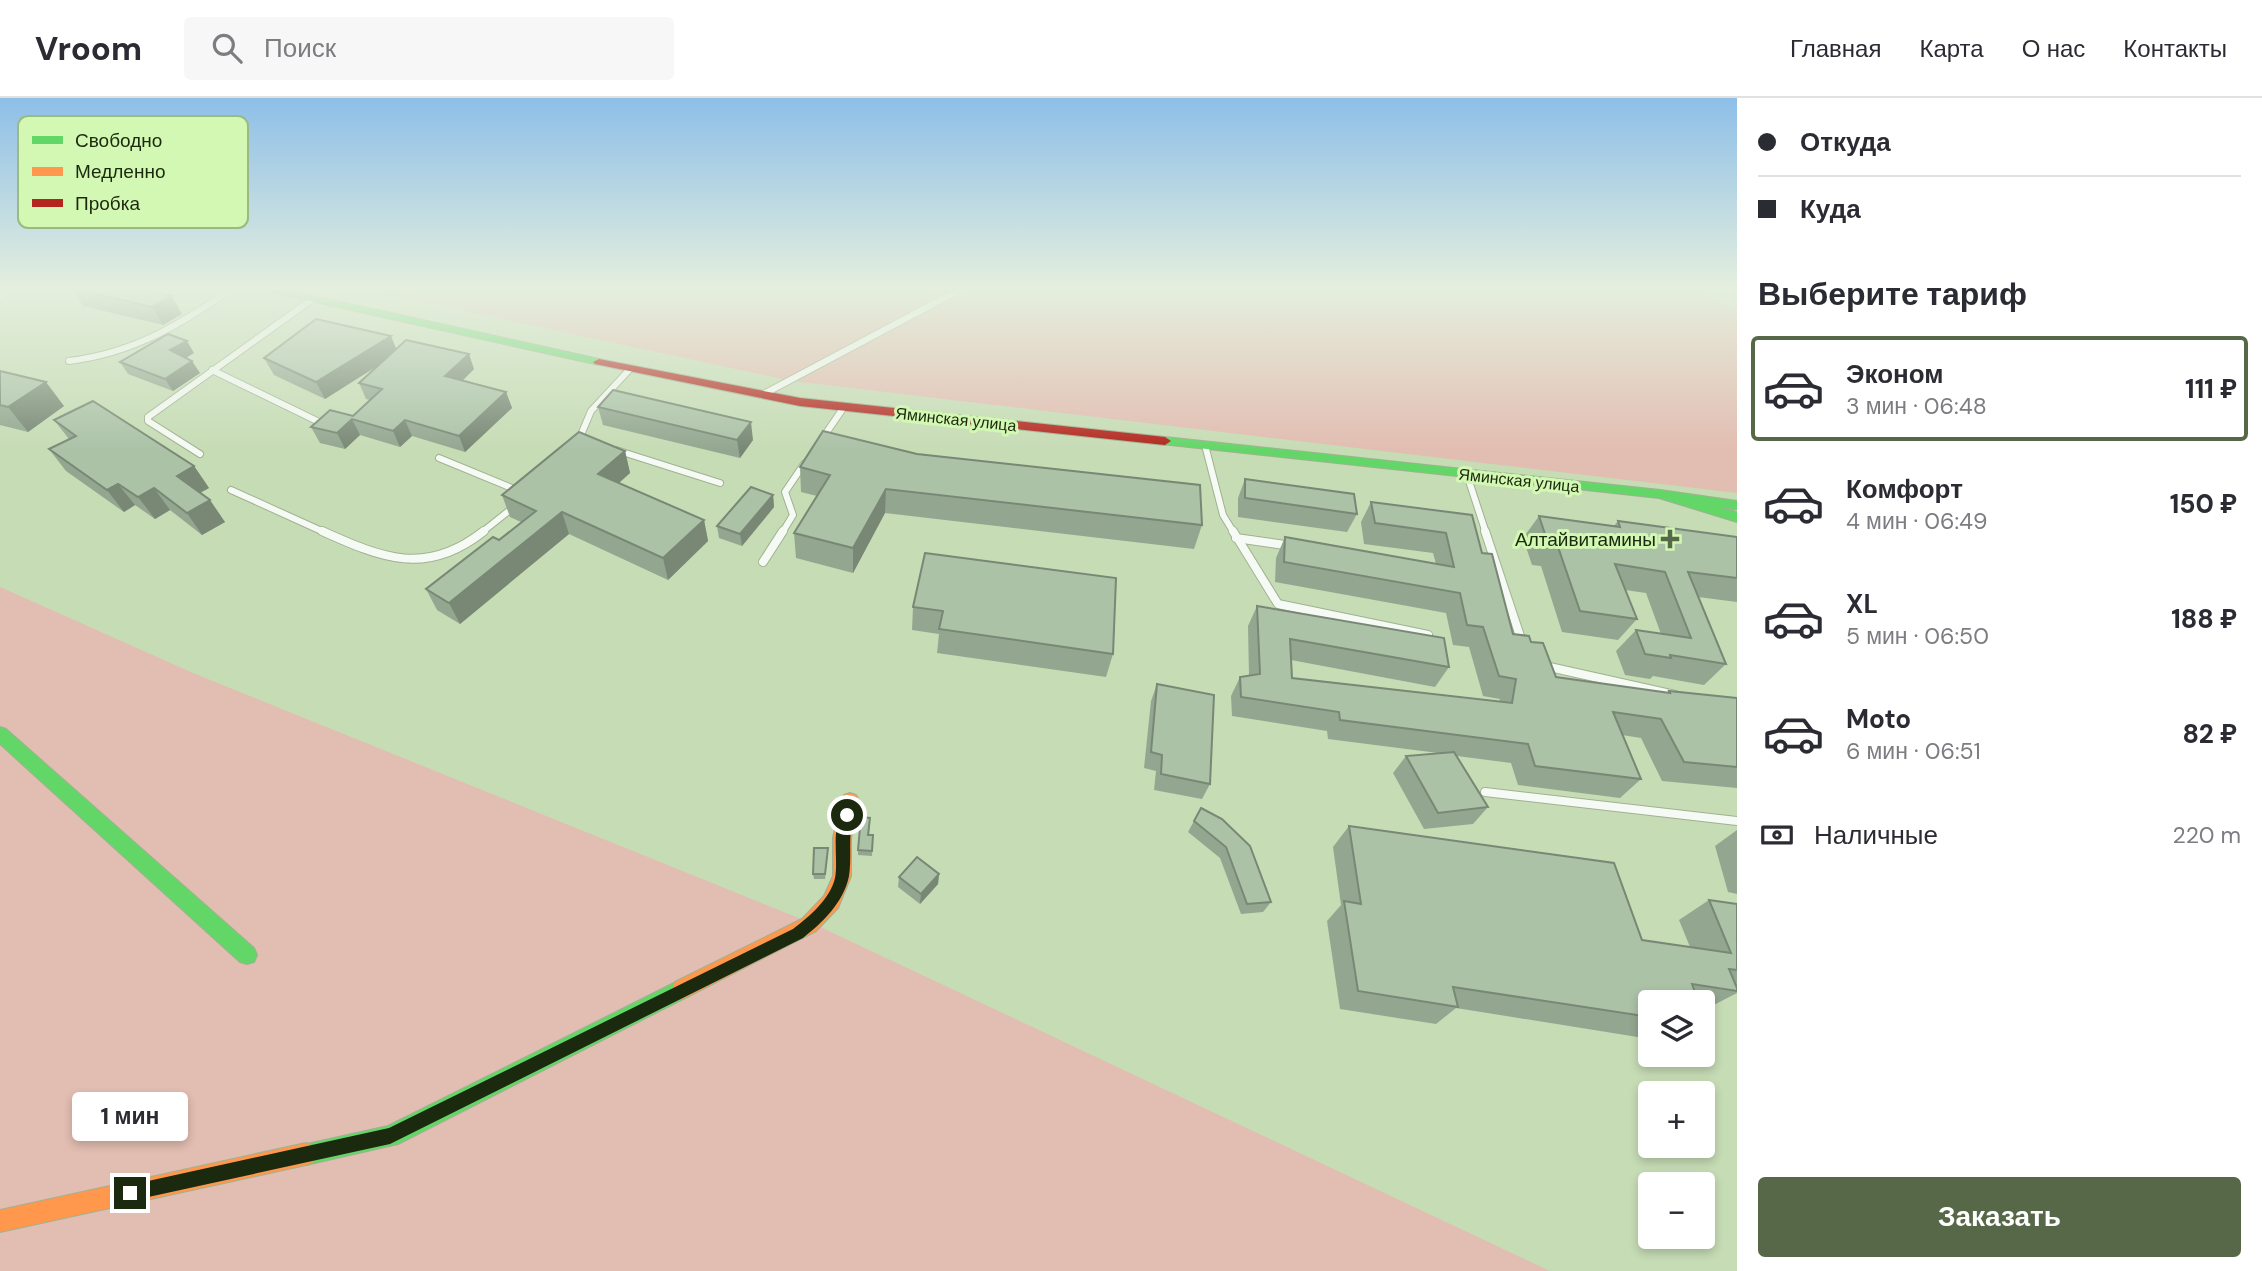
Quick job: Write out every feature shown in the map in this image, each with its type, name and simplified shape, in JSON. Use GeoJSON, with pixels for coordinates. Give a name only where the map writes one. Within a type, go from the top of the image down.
{"type":"FeatureCollection","features":[{"type":"Feature","properties":{"kind":"main road","name":"Яминская улица"},"geometry":{"type":"LineString","coordinates":[[509,342],[762,395],[844,407],[1660,494]]}},
{"type":"Feature","properties":{"kind":"main road"},"geometry":{"type":"LineString","coordinates":[[1660,494],[1737,505]]}},
{"type":"Feature","properties":{"kind":"main road"},"geometry":{"type":"LineString","coordinates":[[1660,494],[1737,517]]}},
{"type":"Feature","properties":{"kind":"main road"},"geometry":{"type":"LineString","coordinates":[[0,734],[247,955]]}},
{"type":"Feature","properties":{"kind":"main road"},"geometry":{"type":"LineString","coordinates":[[0,1221],[390,1136],[403,1130],[809,925],[831,902],[842,876],[842,838],[850,800]]}},
{"type":"Feature","properties":{"kind":"lane"},"geometry":{"type":"LineString","coordinates":[[69,360],[115,354],[151,342]]}},
{"type":"Feature","properties":{"kind":"lane"},"geometry":{"type":"LineString","coordinates":[[200,454],[148,421],[148,417],[252,342]]}},
{"type":"Feature","properties":{"kind":"lane"},"geometry":{"type":"LineString","coordinates":[[762,395],[862,342]]}},
{"type":"Feature","properties":{"kind":"lane"},"geometry":{"type":"LineString","coordinates":[[575,449],[595,406],[630,369]]}},
{"type":"Feature","properties":{"kind":"lane"},"geometry":{"type":"LineString","coordinates":[[212,370],[317,421]]}},
{"type":"Feature","properties":{"kind":"lane"},"geometry":{"type":"LineString","coordinates":[[820,441],[844,407]]}},
{"type":"Feature","properties":{"kind":"lane"},"geometry":{"type":"LineString","coordinates":[[580,438],[593,442]]}},
{"type":"Feature","properties":{"kind":"lane"},"geometry":{"type":"LineString","coordinates":[[1205,445],[1218,501],[1236,538],[1278,604],[1428,635]]}},
{"type":"Feature","properties":{"kind":"lane"},"geometry":{"type":"LineString","coordinates":[[606,446],[720,483]]}},
{"type":"Feature","properties":{"kind":"lane"},"geometry":{"type":"LineString","coordinates":[[763,562],[793,516],[785,492],[812,453]]}},
{"type":"Feature","properties":{"kind":"lane"},"geometry":{"type":"LineString","coordinates":[[231,490],[380,557],[406,561],[430,558],[467,544],[528,495],[439,458]]}},
{"type":"Feature","properties":{"kind":"lane"},"geometry":{"type":"LineString","coordinates":[[1467,475],[1524,648],[1534,659],[1557,670],[1690,698]]}},
{"type":"Feature","properties":{"kind":"lane"},"geometry":{"type":"LineString","coordinates":[[1236,538],[1304,548]]}},
{"type":"Feature","properties":{"kind":"lane"},"geometry":{"type":"LineString","coordinates":[[1485,792],[1737,821]]}},
{"type":"Feature","properties":{"kind":"shaded area"},"geometry":{"type":"Polygon","coordinates":[[[608,342],[1737,342],[1737,493],[792,381],[608,342]]]}},
{"type":"Feature","properties":{"kind":"shaded area"},"geometry":{"type":"Polygon","coordinates":[[[0,587],[193,673],[816,925],[1550,1271],[0,1271],[0,587]]]}},
{"type":"Feature","properties":{"kind":"building"},"geometry":{"type":"Polygon","coordinates":[[[155,342],[186,342],[170,350],[192,361],[165,379],[120,362],[155,342]]]}},
{"type":"Feature","properties":{"kind":"building"},"geometry":{"type":"Polygon","coordinates":[[[286,342],[382,342],[316,382],[264,358],[286,342]]]}},
{"type":"Feature","properties":{"kind":"building"},"geometry":{"type":"Polygon","coordinates":[[[404,342],[414,342],[469,354],[445,376],[506,392],[459,436],[405,420],[393,431],[352,419],[337,433],[311,427],[330,410],[353,416],[382,389],[359,383],[404,342]]]}},
{"type":"Feature","properties":{"kind":"building"},"geometry":{"type":"Polygon","coordinates":[[[0,371],[46,382],[8,407],[0,405],[0,371]]]}},
{"type":"Feature","properties":{"kind":"building"},"geometry":{"type":"Polygon","coordinates":[[[613,390],[751,422],[737,440],[598,407],[613,390]]]}},
{"type":"Feature","properties":{"kind":"building"},"geometry":{"type":"Polygon","coordinates":[[[93,401],[194,466],[177,476],[210,500],[187,513],[154,488],[138,497],[118,484],[107,490],[49,449],[76,436],[54,420],[93,401]]]}},
{"type":"Feature","properties":{"kind":"building"},"geometry":{"type":"Polygon","coordinates":[[[823,431],[917,454],[1200,485],[1202,525],[886,489],[853,548],[794,533],[830,475],[800,467],[823,431]]]}},
{"type":"Feature","properties":{"kind":"building"},"geometry":{"type":"Polygon","coordinates":[[[579,432],[625,451],[598,474],[704,520],[663,558],[562,512],[449,603],[426,589],[493,537],[499,540],[536,511],[502,495],[579,432]]]}},
{"type":"Feature","properties":{"kind":"building"},"geometry":{"type":"Polygon","coordinates":[[[1245,479],[1354,494],[1357,514],[1245,498],[1245,479]]]}},
{"type":"Feature","properties":{"kind":"building"},"geometry":{"type":"Polygon","coordinates":[[[751,487],[773,495],[740,534],[717,526],[751,487]]]}},
{"type":"Feature","properties":{"kind":"building"},"geometry":{"type":"Polygon","coordinates":[[[1371,502],[1472,515],[1482,553],[1492,554],[1513,634],[1529,636],[1531,642],[1543,643],[1556,677],[1670,693],[1669,691],[1737,698],[1737,767],[1684,762],[1661,719],[1613,712],[1641,779],[1535,766],[1528,744],[1340,720],[1339,712],[1241,697],[1240,677],[1260,674],[1257,606],[1444,638],[1449,667],[1290,639],[1292,678],[1512,703],[1516,679],[1499,676],[1483,627],[1467,625],[1460,593],[1284,562],[1285,537],[1454,567],[1446,533],[1375,523],[1371,502]]]}},
{"type":"Feature","properties":{"kind":"building"},"geometry":{"type":"Polygon","coordinates":[[[1539,516],[1620,527],[1618,521],[1737,537],[1737,578],[1688,572],[1726,664],[1645,654],[1636,630],[1691,638],[1665,572],[1615,564],[1637,619],[1580,611],[1557,544],[1548,543],[1539,516]]]}},
{"type":"Feature","properties":{"kind":"building"},"geometry":{"type":"Polygon","coordinates":[[[925,553],[1116,578],[1113,654],[939,629],[943,611],[913,607],[925,553]]]}},
{"type":"Feature","properties":{"kind":"building"},"geometry":{"type":"Polygon","coordinates":[[[1157,684],[1214,695],[1210,784],[1161,774],[1162,755],[1151,752],[1157,684]]]}},
{"type":"Feature","properties":{"kind":"building"},"geometry":{"type":"Polygon","coordinates":[[[1454,752],[1488,807],[1438,813],[1406,756],[1454,752]]]}},
{"type":"Feature","properties":{"kind":"building"},"geometry":{"type":"Polygon","coordinates":[[[1201,808],[1222,819],[1250,846],[1271,902],[1247,904],[1226,847],[1194,821],[1201,808]]]}},
{"type":"Feature","properties":{"kind":"building"},"geometry":{"type":"Polygon","coordinates":[[[861,817],[870,818],[868,835],[873,835],[872,851],[858,850],[861,817]]]}},
{"type":"Feature","properties":{"kind":"building"},"geometry":{"type":"Polygon","coordinates":[[[1349,826],[1614,863],[1642,940],[1731,953],[1709,900],[1737,904],[1737,970],[1729,969],[1737,991],[1692,984],[1694,990],[1638,990],[1638,1015],[1453,987],[1458,1007],[1358,991],[1344,901],[1361,904],[1349,826]]]}},
{"type":"Feature","properties":{"kind":"building"},"geometry":{"type":"Polygon","coordinates":[[[814,848],[828,848],[825,874],[813,874],[814,848]]]}},
{"type":"Feature","properties":{"kind":"building"},"geometry":{"type":"Polygon","coordinates":[[[917,857],[939,874],[921,894],[899,877],[917,857]]]}},
{"type":"Feature","properties":{"kind":"traffic: fast"},"geometry":{"type":"LineString","coordinates":[[507,342],[599,362]]}},
{"type":"Feature","properties":{"kind":"traffic: fast"},"geometry":{"type":"LineString","coordinates":[[1165,441],[1660,494],[1737,517]]}},
{"type":"Feature","properties":{"kind":"traffic: fast"},"geometry":{"type":"LineString","coordinates":[[1674,496],[1737,505]]}},
{"type":"Feature","properties":{"kind":"traffic: fast"},"geometry":{"type":"LineString","coordinates":[[0,734],[247,955]]}},
{"type":"Feature","properties":{"kind":"traffic: fast"},"geometry":{"type":"LineString","coordinates":[[306,1154],[390,1136],[682,989]]}},
{"type":"Feature","properties":{"kind":"traffic: slow"},"geometry":{"type":"LineString","coordinates":[[682,989],[809,925],[831,902],[842,876],[842,838],[850,800]]}},
{"type":"Feature","properties":{"kind":"traffic: slow"},"geometry":{"type":"LineString","coordinates":[[0,1221],[306,1154]]}},
{"type":"Feature","properties":{"kind":"traffic: jam"},"geometry":{"type":"LineString","coordinates":[[599,362],[800,402],[1165,441]]}},
{"type":"Feature","properties":{"kind":"place","name":"Алтайвитамины"},"geometry":{"type":"Point","coordinates":[1670,539]}},
{"type":"Feature","properties":{"kind":"route"},"geometry":{"type":"LineString","coordinates":[[130,1193],[390,1136],[798,933],[817,919],[837,890],[842,876],[841,848],[847,815]]}}]}
